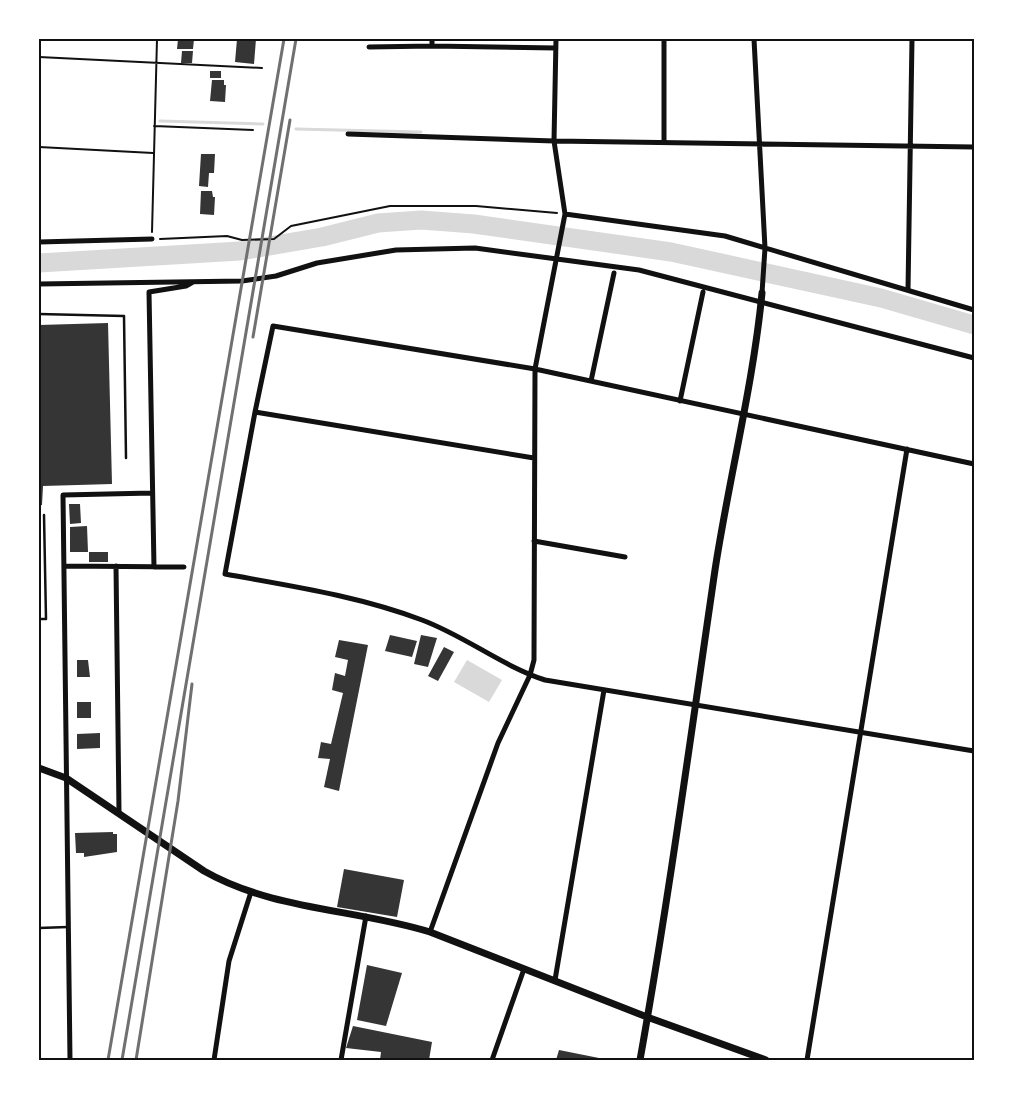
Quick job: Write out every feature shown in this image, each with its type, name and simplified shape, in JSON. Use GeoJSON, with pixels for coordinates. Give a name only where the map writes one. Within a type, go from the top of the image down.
{"type":"FeatureCollection","features":[{"type":"Feature","properties":{"kind":"street"},"geometry":{"type":"LineString","coordinates":[[432,39],[432,46]]}},
{"type":"Feature","properties":{"kind":"street"},"geometry":{"type":"LineString","coordinates":[[430,932],[498,743],[530,675],[534,660],[535,369],[564,214],[554,141],[556,39]]}},
{"type":"Feature","properties":{"kind":"street"},"geometry":{"type":"LineString","coordinates":[[664,39],[664,141]]}},
{"type":"Feature","properties":{"kind":"street"},"geometry":{"type":"LineString","coordinates":[[640,1060],[697,705],[716,569],[744,415],[762,293],[765,251],[754,39]]}},
{"type":"Feature","properties":{"kind":"street"},"geometry":{"type":"LineString","coordinates":[[908,290],[912,39]]}},
{"type":"Feature","properties":{"kind":"street"},"geometry":{"type":"LineString","coordinates":[[369,47],[556,48]]}},
{"type":"Feature","properties":{"kind":"street"},"geometry":{"type":"LineString","coordinates":[[348,134],[554,141],[664,141],[974,147]]}},
{"type":"Feature","properties":{"kind":"street"},"geometry":{"type":"LineString","coordinates":[[564,214],[725,236],[765,251],[974,310]]}},
{"type":"Feature","properties":{"kind":"street"},"geometry":{"type":"LineString","coordinates":[[39,242],[152,239]]}},
{"type":"Feature","properties":{"kind":"street"},"geometry":{"type":"LineString","coordinates":[[39,284],[196,280],[242,281],[264,278],[316,263],[396,250],[474,248],[556,257],[639,270],[974,358]]}},
{"type":"Feature","properties":{"kind":"street"},"geometry":{"type":"LineString","coordinates":[[591,382],[614,273]]}},
{"type":"Feature","properties":{"kind":"street"},"geometry":{"type":"LineString","coordinates":[[154,567],[149,292],[186,286],[196,280]]}},
{"type":"Feature","properties":{"kind":"street"},"geometry":{"type":"LineString","coordinates":[[680,401],[703,292]]}},
{"type":"Feature","properties":{"kind":"street"},"geometry":{"type":"LineString","coordinates":[[974,464],[535,369],[273,326],[225,574],[335,594],[421,620],[457,635],[530,675],[604,690],[974,752]]}},
{"type":"Feature","properties":{"kind":"street"},"geometry":{"type":"LineString","coordinates":[[255,412],[534,458]]}},
{"type":"Feature","properties":{"kind":"street"},"geometry":{"type":"LineString","coordinates":[[806,1060],[906,449]]}},
{"type":"Feature","properties":{"kind":"street"},"geometry":{"type":"LineString","coordinates":[[70,1060],[63,494],[152,493]]}},
{"type":"Feature","properties":{"kind":"street"},"geometry":{"type":"LineString","coordinates":[[534,541],[625,557]]}},
{"type":"Feature","properties":{"kind":"street"},"geometry":{"type":"LineString","coordinates":[[64,566],[184,567]]}},
{"type":"Feature","properties":{"kind":"street"},"geometry":{"type":"LineString","coordinates":[[116,566],[119,812]]}},
{"type":"Feature","properties":{"kind":"street"},"geometry":{"type":"LineString","coordinates":[[555,980],[604,690]]}},
{"type":"Feature","properties":{"kind":"street"},"geometry":{"type":"LineString","coordinates":[[39,768],[66,778],[204,871],[228,884],[251,892],[366,916],[430,932],[648,1017],[766,1060]]}},
{"type":"Feature","properties":{"kind":"street"},"geometry":{"type":"LineString","coordinates":[[214,1060],[229,961],[251,892]]}},
{"type":"Feature","properties":{"kind":"street"},"geometry":{"type":"LineString","coordinates":[[341,1060],[366,916]]}},
{"type":"Feature","properties":{"kind":"street"},"geometry":{"type":"LineString","coordinates":[[492,1060],[524,969]]}},
{"type":"Feature","properties":{"kind":"lane"},"geometry":{"type":"LineString","coordinates":[[39,314],[124,316],[126,458]]}},
{"type":"Feature","properties":{"kind":"lane"},"geometry":{"type":"LineString","coordinates":[[39,619],[46,619],[44,515]]}},
{"type":"Feature","properties":{"kind":"lane"},"geometry":{"type":"LineString","coordinates":[[39,928],[68,927]]}},
{"type":"Feature","properties":{"kind":"path"},"geometry":{"type":"LineString","coordinates":[[157,39],[152,239],[227,236],[242,240],[274,239],[292,226],[390,206],[476,206],[564,214]]}},
{"type":"Feature","properties":{"kind":"path"},"geometry":{"type":"LineString","coordinates":[[39,57],[262,68]]}},
{"type":"Feature","properties":{"kind":"path"},"geometry":{"type":"LineString","coordinates":[[154,126],[253,130]]}},
{"type":"Feature","properties":{"kind":"path"},"geometry":{"type":"LineString","coordinates":[[39,147],[153,153]]}},
{"type":"Feature","properties":{"kind":"shaded area"},"geometry":{"type":"Polygon","coordinates":[[[467,660],[502,680],[489,702],[454,682],[467,660]]]}},
{"type":"Feature","properties":{"kind":"building"},"geometry":{"type":"Polygon","coordinates":[[[178,39],[194,39],[193,49],[177,49],[178,39]]]}},
{"type":"Feature","properties":{"kind":"building"},"geometry":{"type":"Polygon","coordinates":[[[237,39],[256,39],[254,64],[235,62],[237,39]]]}},
{"type":"Feature","properties":{"kind":"building"},"geometry":{"type":"Polygon","coordinates":[[[182,51],[193,51],[192,63],[181,63],[182,51]]]}},
{"type":"Feature","properties":{"kind":"building"},"geometry":{"type":"Polygon","coordinates":[[[210,71],[221,71],[221,78],[210,78],[210,71]]]}},
{"type":"Feature","properties":{"kind":"building"},"geometry":{"type":"Polygon","coordinates":[[[212,80],[224,80],[224,85],[226,85],[225,102],[210,101],[212,80]]]}},
{"type":"Feature","properties":{"kind":"building"},"geometry":{"type":"Polygon","coordinates":[[[201,154],[215,154],[214,173],[209,173],[208,187],[199,186],[201,154]]]}},
{"type":"Feature","properties":{"kind":"building"},"geometry":{"type":"Polygon","coordinates":[[[201,191],[212,191],[213,197],[215,197],[214,215],[200,214],[201,191]]]}},
{"type":"Feature","properties":{"kind":"building"},"geometry":{"type":"Polygon","coordinates":[[[108,323],[112,484],[43,486],[42,505],[39,506],[39,325],[108,323]]]}},
{"type":"Feature","properties":{"kind":"building"},"geometry":{"type":"Polygon","coordinates":[[[69,504],[80,504],[81,523],[70,524],[69,504]]]}},
{"type":"Feature","properties":{"kind":"building"},"geometry":{"type":"Polygon","coordinates":[[[87,526],[88,552],[70,552],[70,527],[87,526]]]}},
{"type":"Feature","properties":{"kind":"building"},"geometry":{"type":"Polygon","coordinates":[[[89,552],[108,552],[108,562],[89,562],[89,552]]]}},
{"type":"Feature","properties":{"kind":"building"},"geometry":{"type":"Polygon","coordinates":[[[390,635],[417,641],[412,657],[385,651],[390,635]]]}},
{"type":"Feature","properties":{"kind":"building"},"geometry":{"type":"Polygon","coordinates":[[[421,635],[437,638],[428,667],[414,664],[421,635]]]}},
{"type":"Feature","properties":{"kind":"building"},"geometry":{"type":"Polygon","coordinates":[[[339,640],[368,645],[339,791],[324,787],[330,759],[318,758],[321,742],[331,744],[343,693],[332,690],[335,673],[345,676],[348,660],[335,657],[339,640]]]}},
{"type":"Feature","properties":{"kind":"building"},"geometry":{"type":"Polygon","coordinates":[[[444,647],[454,652],[438,681],[428,676],[444,647]]]}},
{"type":"Feature","properties":{"kind":"building"},"geometry":{"type":"Polygon","coordinates":[[[77,660],[88,660],[90,677],[77,677],[77,660]]]}},
{"type":"Feature","properties":{"kind":"building"},"geometry":{"type":"Polygon","coordinates":[[[77,702],[91,702],[91,718],[77,718],[77,702]]]}},
{"type":"Feature","properties":{"kind":"building"},"geometry":{"type":"Polygon","coordinates":[[[100,733],[100,748],[77,749],[77,734],[100,733]]]}},
{"type":"Feature","properties":{"kind":"building"},"geometry":{"type":"Polygon","coordinates":[[[113,832],[113,834],[117,834],[117,852],[84,857],[84,853],[76,853],[75,833],[113,832]]]}},
{"type":"Feature","properties":{"kind":"building"},"geometry":{"type":"Polygon","coordinates":[[[344,869],[404,880],[397,917],[337,907],[344,869]]]}},
{"type":"Feature","properties":{"kind":"building"},"geometry":{"type":"Polygon","coordinates":[[[367,965],[402,973],[386,1026],[357,1020],[367,965]]]}},
{"type":"Feature","properties":{"kind":"building"},"geometry":{"type":"Polygon","coordinates":[[[353,1026],[432,1042],[429,1060],[380,1060],[381,1052],[346,1048],[353,1026]]]}},
{"type":"Feature","properties":{"kind":"building"},"geometry":{"type":"Polygon","coordinates":[[[559,1050],[604,1059],[604,1060],[556,1060],[559,1050]]]}},
{"type":"Feature","properties":{"kind":"waterway"},"geometry":{"type":"LineString","coordinates":[[160,121],[263,124]]}},
{"type":"Feature","properties":{"kind":"waterway"},"geometry":{"type":"LineString","coordinates":[[296,129],[421,132]]}},
{"type":"Feature","properties":{"kind":"waterway"},"geometry":{"type":"LineString","coordinates":[[39,263],[240,251],[322,237],[378,223],[421,220],[474,224],[671,252],[881,298],[974,325]]}},
{"type":"Feature","properties":{"kind":"railway"},"geometry":{"type":"LineString","coordinates":[[108,1060],[284,39]]}},
{"type":"Feature","properties":{"kind":"railway"},"geometry":{"type":"LineString","coordinates":[[122,1060],[296,39]]}},
{"type":"Feature","properties":{"kind":"railway"},"geometry":{"type":"LineString","coordinates":[[253,337],[290,120]]}},
{"type":"Feature","properties":{"kind":"railway"},"geometry":{"type":"LineString","coordinates":[[136,1060],[178,801],[192,684]]}}]}
